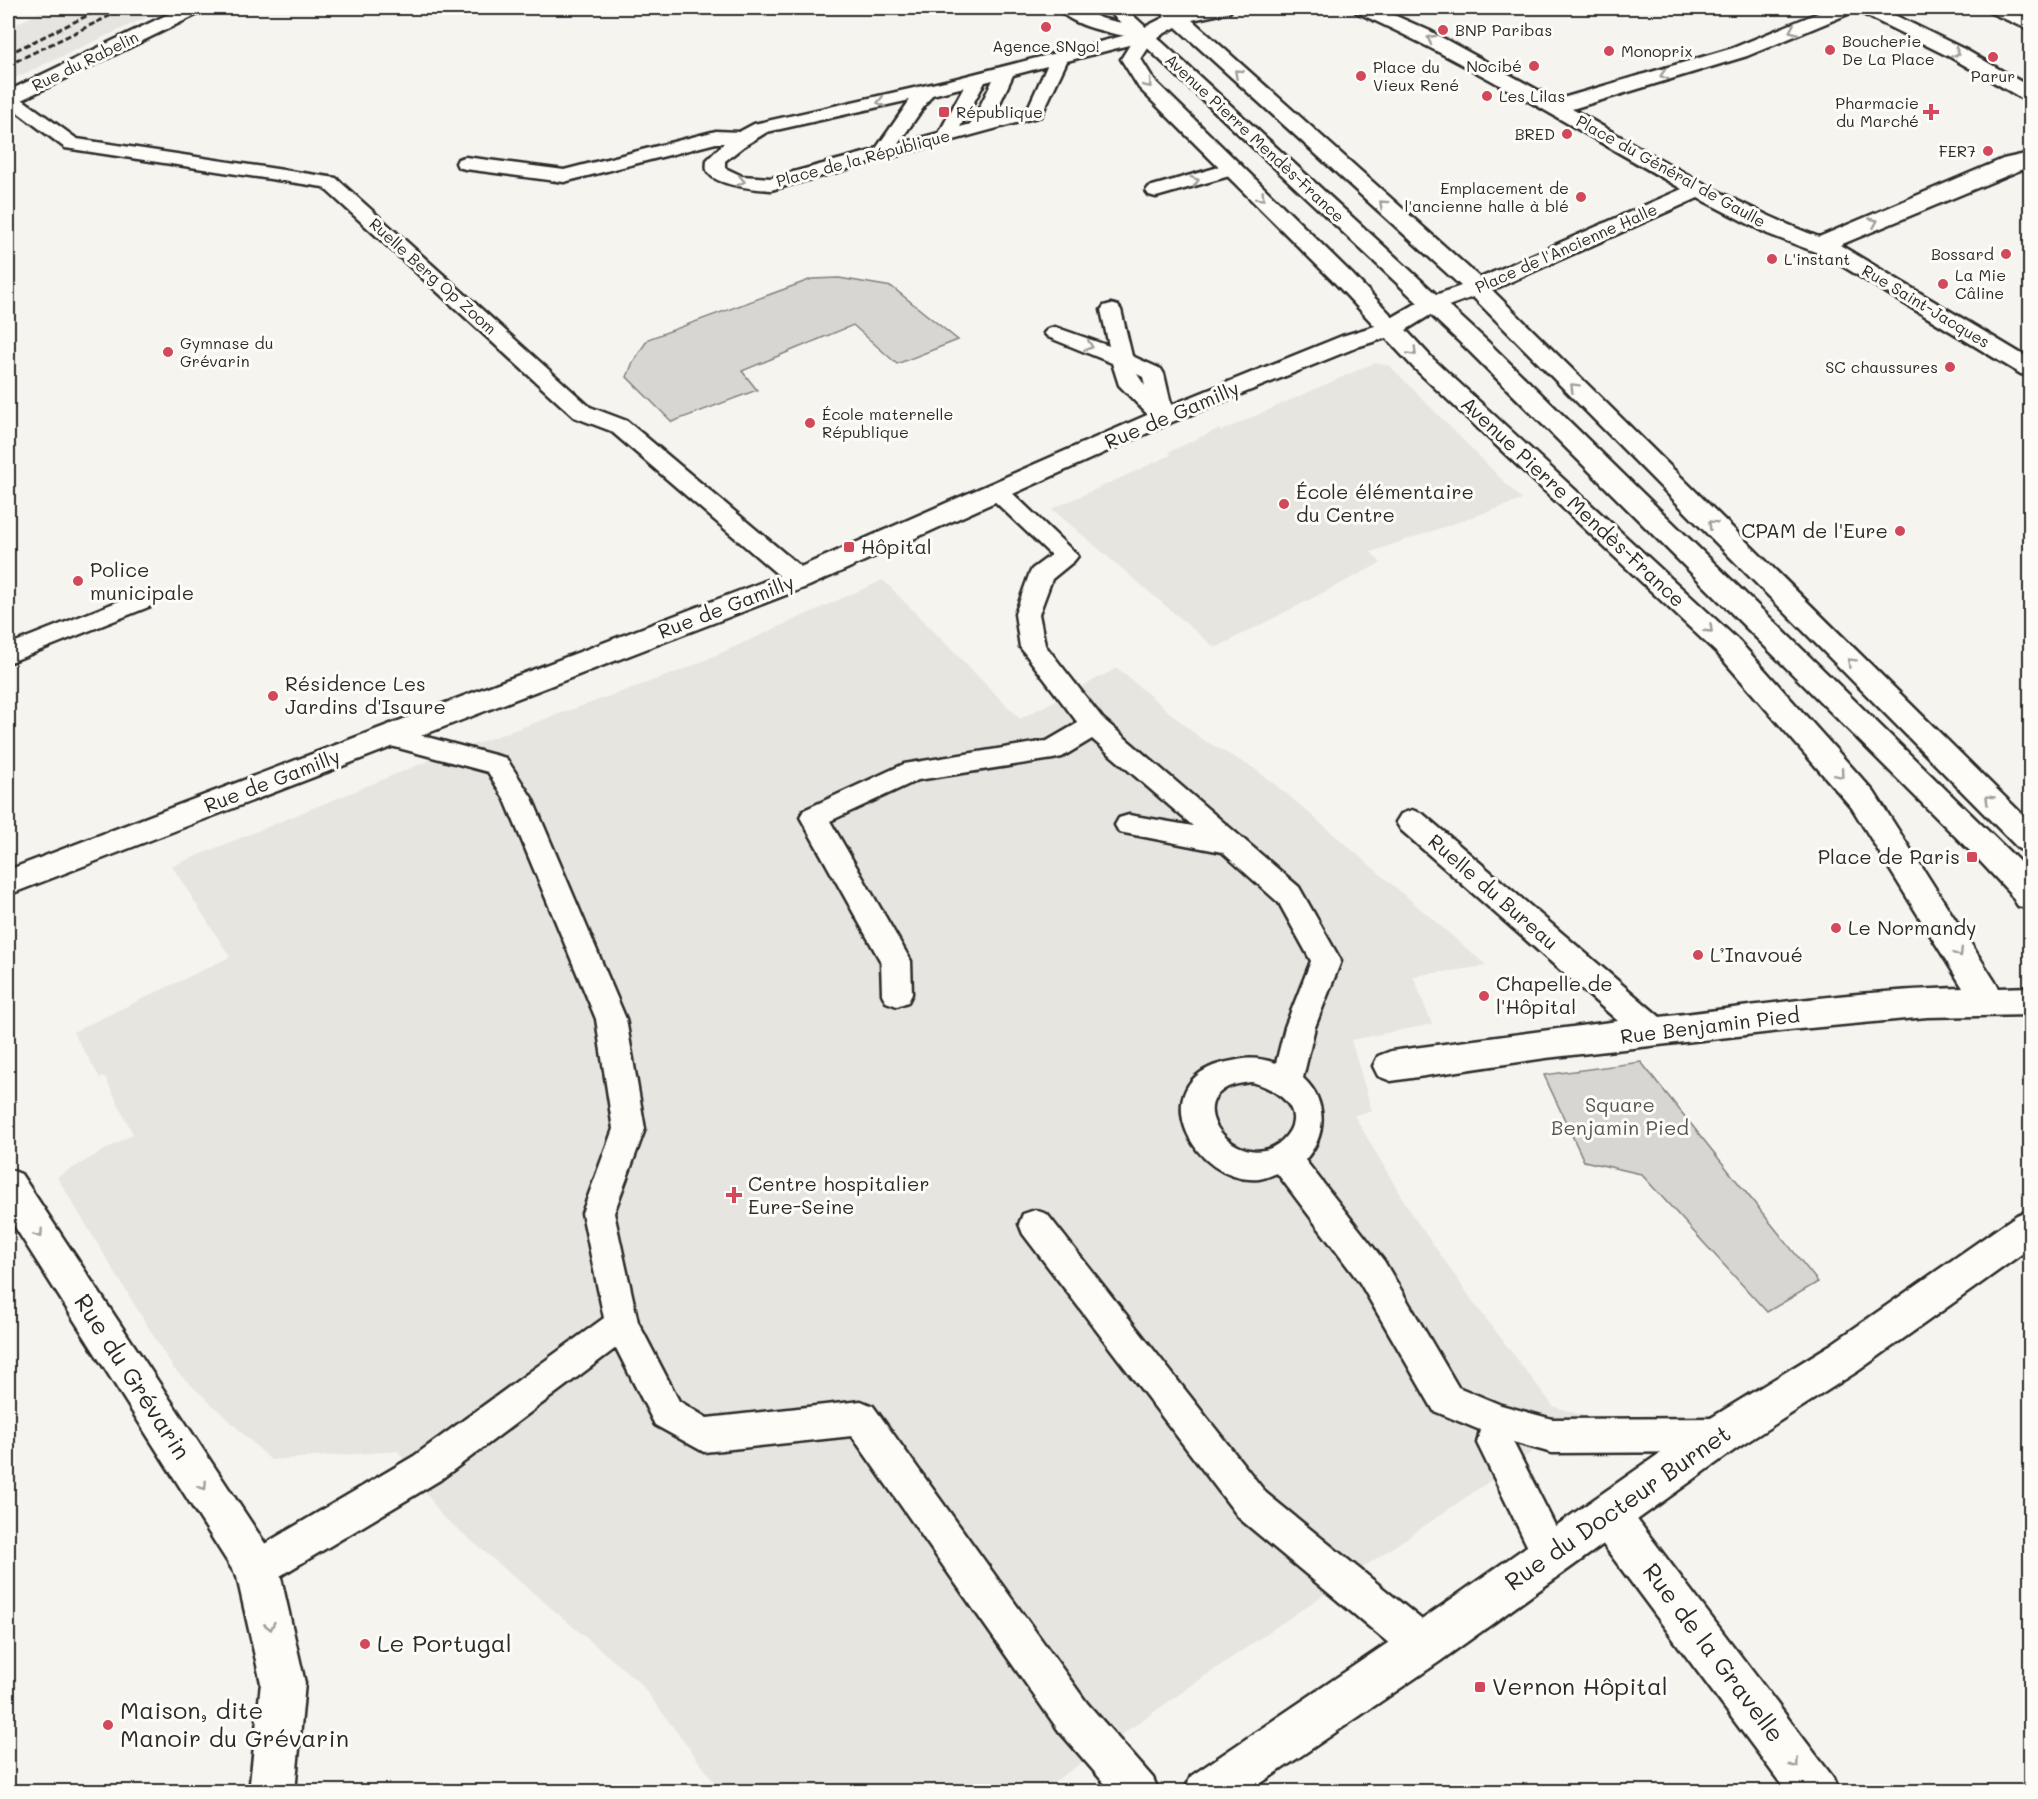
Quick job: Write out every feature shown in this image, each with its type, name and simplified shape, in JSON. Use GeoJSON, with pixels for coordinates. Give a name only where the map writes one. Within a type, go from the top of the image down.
{"type":"FeatureCollection","features":[{"type":"Feature","properties":{"kind":"street","name":"Rue du Rabelin"},"geometry":{"type":"LineString","coordinates":[[8,99],[195,8]]}},
{"type":"Feature","properties":{"kind":"street"},"geometry":{"type":"LineString","coordinates":[[1068,8],[1093,22],[1146,35],[1173,12],[1223,8]]}},
{"type":"Feature","properties":{"kind":"street","name":"Avenue Pierre Mendès-France"},"geometry":{"type":"LineString","coordinates":[[1114,8],[1146,35],[1478,346],[1989,850],[2031,897]]}},
{"type":"Feature","properties":{"kind":"street"},"geometry":{"type":"LineString","coordinates":[[1363,8],[1423,35],[1556,107],[1740,52],[1846,8]]}},
{"type":"Feature","properties":{"kind":"street"},"geometry":{"type":"LineString","coordinates":[[1866,8],[1959,54],[2031,95]]}},
{"type":"Feature","properties":{"kind":"street","name":"Avenue Pierre Mendès-France"},"geometry":{"type":"LineString","coordinates":[[1173,12],[1477,288],[2031,841]]}},
{"type":"Feature","properties":{"kind":"street","name":"Avenue Pierre Mendès-France"},"geometry":{"type":"LineString","coordinates":[[1146,35],[1131,59],[1146,84],[1424,363],[1728,647],[1863,800],[1990,1003]]}},
{"type":"Feature","properties":{"kind":"street","name":"Place du Général de Gaulle"},"geometry":{"type":"LineString","coordinates":[[1556,107],[1699,190],[1776,229],[1820,245]]}},
{"type":"Feature","properties":{"kind":"street"},"geometry":{"type":"LineString","coordinates":[[1820,245],[1989,173],[2031,159]]}},
{"type":"Feature","properties":{"kind":"street","name":"Place de l'Ancienne Halle"},"geometry":{"type":"LineString","coordinates":[[1432,304],[1477,288],[1699,190]]}},
{"type":"Feature","properties":{"kind":"street","name":"Rue Saint-Jacques"},"geometry":{"type":"LineString","coordinates":[[1820,245],[1834,251],[2031,369]]}},
{"type":"Feature","properties":{"kind":"street","name":"Rue de Gamilly"},"geometry":{"type":"LineString","coordinates":[[8,883],[799,579],[1163,417],[1351,341],[1391,329],[1432,304]]}},
{"type":"Feature","properties":{"kind":"street","name":"Ruelle du Bureau"},"geometry":{"type":"LineString","coordinates":[[1412,822],[1655,1033]]}},
{"type":"Feature","properties":{"kind":"street","name":"Rue Benjamin Pied"},"geometry":{"type":"LineString","coordinates":[[1391,1066],[1546,1044],[1789,1016],[1927,1003],[2031,1001]]}},
{"type":"Feature","properties":{"kind":"street","name":"Rue du Grévarin"},"geometry":{"type":"LineString","coordinates":[[8,1185],[257,1569]]}},
{"type":"Feature","properties":{"kind":"street","name":"Rue du Docteur Burnet"},"geometry":{"type":"LineString","coordinates":[[1207,1791],[1423,1646],[1721,1435],[1844,1358],[2031,1227]]}},
{"type":"Feature","properties":{"kind":"street","name":"Rue de la Gravelle"},"geometry":{"type":"LineString","coordinates":[[1608,1516],[1816,1791]]}},
{"type":"Feature","properties":{"kind":"street"},"geometry":{"type":"LineString","coordinates":[[257,1569],[283,1683],[272,1791]]}},
{"type":"Feature","properties":{"kind":"lane"},"geometry":{"type":"LineString","coordinates":[[1995,8],[2031,25]]}},
{"type":"Feature","properties":{"kind":"lane","name":"Place de la République"},"geometry":{"type":"LineString","coordinates":[[1060,57],[1035,112],[793,180],[771,184],[750,183],[728,179],[717,170],[716,160],[740,138],[761,128],[949,87],[1005,73],[1060,57],[1146,35]]}},
{"type":"Feature","properties":{"kind":"lane"},"geometry":{"type":"LineString","coordinates":[[1005,120],[1030,66]]}},
{"type":"Feature","properties":{"kind":"lane"},"geometry":{"type":"LineString","coordinates":[[978,127],[1005,73]]}},
{"type":"Feature","properties":{"kind":"lane"},"geometry":{"type":"LineString","coordinates":[[946,136],[977,80]]}},
{"type":"Feature","properties":{"kind":"lane"},"geometry":{"type":"LineString","coordinates":[[936,107],[949,87]]}},
{"type":"Feature","properties":{"kind":"lane"},"geometry":{"type":"LineString","coordinates":[[880,156],[924,93]]}},
{"type":"Feature","properties":{"kind":"lane","name":"Ruelle Berg Op Zoom"},"geometry":{"type":"LineString","coordinates":[[8,99],[72,144],[329,182],[582,412],[619,426],[799,579]]}},
{"type":"Feature","properties":{"kind":"lane"},"geometry":{"type":"LineString","coordinates":[[911,147],[924,127]]}},
{"type":"Feature","properties":{"kind":"lane"},"geometry":{"type":"LineString","coordinates":[[465,163],[564,176],[716,137],[740,138]]}},
{"type":"Feature","properties":{"kind":"lane"},"geometry":{"type":"LineString","coordinates":[[1150,185],[1226,163]]}},
{"type":"Feature","properties":{"kind":"lane"},"geometry":{"type":"LineString","coordinates":[[1111,310],[1127,380],[1163,417]]}},
{"type":"Feature","properties":{"kind":"lane"},"geometry":{"type":"LineString","coordinates":[[1055,333],[1122,358]]}},
{"type":"Feature","properties":{"kind":"lane"},"geometry":{"type":"LineString","coordinates":[[997,491],[1066,556],[1041,575],[1027,614],[1034,648],[1094,726],[1289,895],[1326,961],[1300,1027],[1287,1082]]}},
{"type":"Feature","properties":{"kind":"lane"},"geometry":{"type":"LineString","coordinates":[[8,655],[142,600]]}},
{"type":"Feature","properties":{"kind":"lane"},"geometry":{"type":"LineString","coordinates":[[897,994],[896,961],[814,817],[913,771],[1053,750],[1094,726]]}},
{"type":"Feature","properties":{"kind":"lane"},"geometry":{"type":"LineString","coordinates":[[389,736],[497,765],[518,798],[611,1019],[629,1129],[598,1213],[622,1324],[667,1413],[704,1435],[861,1419],[1073,1717],[1138,1791]]}},
{"type":"Feature","properties":{"kind":"lane"},"geometry":{"type":"LineString","coordinates":[[1129,825],[1230,843]]}},
{"type":"Feature","properties":{"kind":"lane"},"geometry":{"type":"LineString","coordinates":[[1251,1069],[1270,1073],[1287,1082],[1299,1093],[1307,1107],[1308,1121],[1306,1136],[1297,1148],[1284,1158],[1267,1164],[1247,1164],[1228,1158],[1212,1148],[1201,1134],[1196,1118],[1196,1102],[1204,1088],[1216,1077],[1233,1071],[1251,1069]]}},
{"type":"Feature","properties":{"kind":"lane"},"geometry":{"type":"LineString","coordinates":[[1284,1158],[1372,1272],[1446,1399],[1500,1421],[1552,1436],[1721,1435]]}},
{"type":"Feature","properties":{"kind":"lane"},"geometry":{"type":"LineString","coordinates":[[1035,1224],[1253,1506],[1423,1646]]}},
{"type":"Feature","properties":{"kind":"lane"},"geometry":{"type":"LineString","coordinates":[[257,1569],[427,1468],[622,1324]]}},
{"type":"Feature","properties":{"kind":"lane"},"geometry":{"type":"LineString","coordinates":[[1500,1421],[1495,1443],[1551,1555]]}},
{"type":"Feature","properties":{"kind":"shaded area"},"geometry":{"type":"Polygon","coordinates":[[[49,8],[167,8],[8,81],[8,28],[49,8]]]}},
{"type":"Feature","properties":{"kind":"shaded area","name":"École élémentaire du Centre"},"geometry":{"type":"Polygon","coordinates":[[[1374,363],[1390,366],[1522,500],[1371,552],[1381,563],[1215,648],[1052,509],[1171,455],[1169,452],[1218,429],[1221,431],[1374,363]]]}},
{"type":"Feature","properties":{"kind":"shaded area","name":"Centre hospitalier Eure-Seine"},"geometry":{"type":"Polygon","coordinates":[[[883,580],[1020,719],[1117,668],[1200,738],[1255,769],[1288,795],[1487,966],[1413,976],[1432,1024],[1351,1040],[1372,1111],[1354,1115],[1411,1213],[1474,1303],[1553,1406],[1585,1416],[1041,1791],[721,1791],[640,1683],[441,1515],[398,1451],[271,1460],[173,1368],[57,1177],[133,1134],[105,1077],[100,1078],[73,1032],[230,957],[172,866],[433,759],[683,670],[883,580]]]}},
{"type":"Feature","properties":{"kind":"green space"},"geometry":{"type":"Polygon","coordinates":[[[839,278],[892,287],[958,340],[897,364],[853,325],[742,371],[757,390],[672,422],[627,377],[633,362],[648,339],[812,279],[839,278]]]}},
{"type":"Feature","properties":{"kind":"green space","name":"Square Benjamin Pied"},"geometry":{"type":"Polygon","coordinates":[[[1641,1062],[1818,1282],[1767,1312],[1641,1174],[1584,1161],[1544,1075],[1641,1062]]]}},
{"type":"Feature","properties":{"kind":"railway"},"geometry":{"type":"LineString","coordinates":[[8,54],[103,8]]}},
{"type":"Feature","properties":{"kind":"railway"},"geometry":{"type":"LineString","coordinates":[[8,65],[126,8]]}},
{"type":"Feature","properties":{"kind":"place","name":"Agence SNgo!"},"geometry":{"type":"Point","coordinates":[1046,27]}},
{"type":"Feature","properties":{"kind":"place","name":"BNP Paribas"},"geometry":{"type":"Point","coordinates":[1443,30]}},
{"type":"Feature","properties":{"kind":"place","name":"Boucherie De La Place"},"geometry":{"type":"Point","coordinates":[1830,50]}},
{"type":"Feature","properties":{"kind":"place","name":"Monoprix"},"geometry":{"type":"Point","coordinates":[1609,51]}},
{"type":"Feature","properties":{"kind":"place","name":"Parur"},"geometry":{"type":"Point","coordinates":[1993,57]}},
{"type":"Feature","properties":{"kind":"place","name":"Nocibé"},"geometry":{"type":"Point","coordinates":[1534,66]}},
{"type":"Feature","properties":{"kind":"place","name":"Place du Vieux René"},"geometry":{"type":"Point","coordinates":[1361,76]}},
{"type":"Feature","properties":{"kind":"place","name":"Les Lilas"},"geometry":{"type":"Point","coordinates":[1487,96]}},
{"type":"Feature","properties":{"kind":"place","name":"République"},"geometry":{"type":"Point","coordinates":[944,112]}},
{"type":"Feature","properties":{"kind":"place","name":"Pharmacie du Marché"},"geometry":{"type":"Point","coordinates":[1931,112]}},
{"type":"Feature","properties":{"kind":"place","name":"BRED"},"geometry":{"type":"Point","coordinates":[1567,134]}},
{"type":"Feature","properties":{"kind":"place","name":"FER7"},"geometry":{"type":"Point","coordinates":[1988,151]}},
{"type":"Feature","properties":{"kind":"place","name":"Emplacement de l'ancienne halle à blé"},"geometry":{"type":"Point","coordinates":[1581,197]}},
{"type":"Feature","properties":{"kind":"place","name":"Bossard"},"geometry":{"type":"Point","coordinates":[2006,254]}},
{"type":"Feature","properties":{"kind":"place","name":"L'instant"},"geometry":{"type":"Point","coordinates":[1772,259]}},
{"type":"Feature","properties":{"kind":"place","name":"La Mie Câline"},"geometry":{"type":"Point","coordinates":[1943,284]}},
{"type":"Feature","properties":{"kind":"place","name":"Gymnase du Grévarin"},"geometry":{"type":"Point","coordinates":[168,352]}},
{"type":"Feature","properties":{"kind":"place","name":"SC chaussures"},"geometry":{"type":"Point","coordinates":[1950,367]}},
{"type":"Feature","properties":{"kind":"place","name":"École maternelle République"},"geometry":{"type":"Point","coordinates":[810,423]}},
{"type":"Feature","properties":{"kind":"place","name":"École élémentaire du Centre"},"geometry":{"type":"Point","coordinates":[1284,504]}},
{"type":"Feature","properties":{"kind":"place","name":"CPAM de l'Eure"},"geometry":{"type":"Point","coordinates":[1900,531]}},
{"type":"Feature","properties":{"kind":"place","name":"Hôpital"},"geometry":{"type":"Point","coordinates":[849,547]}},
{"type":"Feature","properties":{"kind":"place","name":"Police municipale"},"geometry":{"type":"Point","coordinates":[78,581]}},
{"type":"Feature","properties":{"kind":"place","name":"Résidence Les Jardins d'Isaure"},"geometry":{"type":"Point","coordinates":[273,696]}},
{"type":"Feature","properties":{"kind":"place","name":"Place de Paris"},"geometry":{"type":"Point","coordinates":[1972,857]}},
{"type":"Feature","properties":{"kind":"place","name":"Le Normandy"},"geometry":{"type":"Point","coordinates":[1836,928]}},
{"type":"Feature","properties":{"kind":"place","name":"L’Inavoué"},"geometry":{"type":"Point","coordinates":[1698,955]}},
{"type":"Feature","properties":{"kind":"place","name":"Chapelle de l'Hôpital"},"geometry":{"type":"Point","coordinates":[1484,996]}},
{"type":"Feature","properties":{"kind":"place","name":"Centre hospitalier Eure-Seine"},"geometry":{"type":"Point","coordinates":[734,1195]}},
{"type":"Feature","properties":{"kind":"place","name":"Le Portugal"},"geometry":{"type":"Point","coordinates":[365,1644]}},
{"type":"Feature","properties":{"kind":"place","name":"Vernon Hôpital"},"geometry":{"type":"Point","coordinates":[1480,1687]}},
{"type":"Feature","properties":{"kind":"place","name":"Maison, dite Manoir du Grévarin"},"geometry":{"type":"Point","coordinates":[108,1725]}}]}
